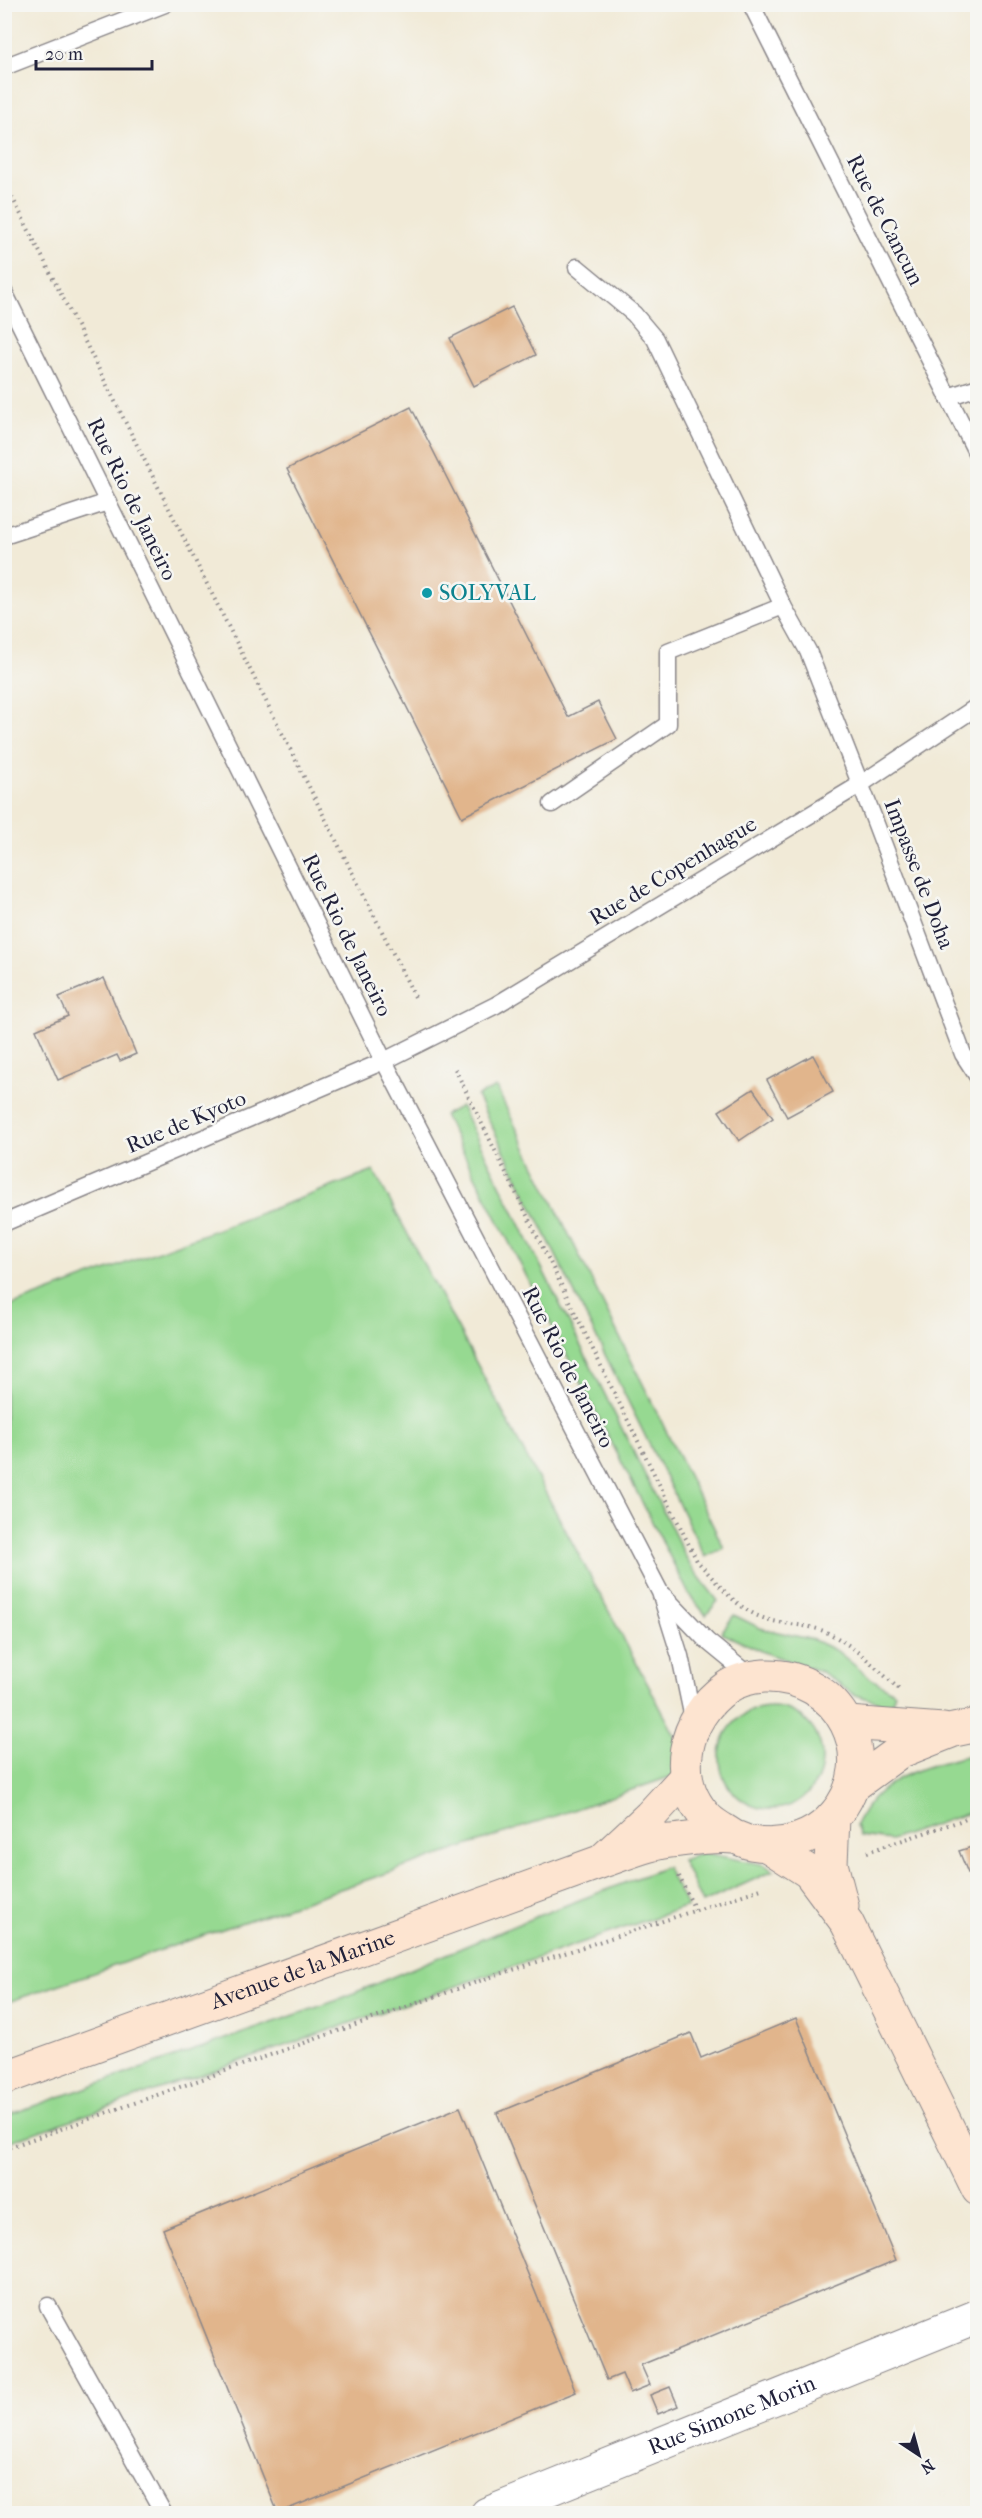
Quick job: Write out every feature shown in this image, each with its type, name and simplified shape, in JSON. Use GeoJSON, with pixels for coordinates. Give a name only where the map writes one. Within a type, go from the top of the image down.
{"type":"FeatureCollection","features":[{"type":"Feature","properties":{"kind":"main road"},"geometry":{"type":"LineString","coordinates":[[834,1817],[814,1833],[792,1842],[767,1845],[750,1843],[734,1837],[708,1818],[694,1798],[686,1777],[685,1760],[687,1742],[694,1723],[709,1701],[728,1686],[751,1677],[781,1676],[807,1683],[835,1704],[848,1723],[854,1745],[855,1766],[851,1787],[834,1817],[820,1868],[978,2189]]}},
{"type":"Feature","properties":{"kind":"main road"},"geometry":{"type":"LineString","coordinates":[[848,1723],[966,1728]]}},
{"type":"Feature","properties":{"kind":"main road"},"geometry":{"type":"LineString","coordinates":[[851,1787],[899,1752],[966,1728]]}},
{"type":"Feature","properties":{"kind":"main road","name":"Avenue de la Marine"},"geometry":{"type":"LineString","coordinates":[[600,1862],[650,1816],[686,1777]]}},
{"type":"Feature","properties":{"kind":"main road","name":"Avenue de la Marine"},"geometry":{"type":"LineString","coordinates":[[4,2078],[600,1862],[667,1841],[734,1837]]}},
{"type":"Feature","properties":{"kind":"main road"},"geometry":{"type":"LineString","coordinates":[[767,1845],[820,1868]]}},
{"type":"Feature","properties":{"kind":"street","name":"Rue Simone Morin"},"geometry":{"type":"LineString","coordinates":[[487,2514],[524,2507],[978,2316]]}},
{"type":"Feature","properties":{"kind":"lane"},"geometry":{"type":"LineString","coordinates":[[4,67],[165,4]]}},
{"type":"Feature","properties":{"kind":"lane","name":"Rue de Cancun"},"geometry":{"type":"LineString","coordinates":[[751,4],[978,456]]}},
{"type":"Feature","properties":{"kind":"lane","name":"Impasse de Doha"},"geometry":{"type":"LineString","coordinates":[[577,267],[634,314],[654,339],[783,606],[808,651],[963,1054],[978,1077]]}},
{"type":"Feature","properties":{"kind":"lane","name":"Rue Rio de Janeiro"},"geometry":{"type":"LineString","coordinates":[[4,292],[384,1061],[660,1592],[680,1656],[694,1723]]}},
{"type":"Feature","properties":{"kind":"lane"},"geometry":{"type":"LineString","coordinates":[[948,397],[978,387]]}},
{"type":"Feature","properties":{"kind":"lane"},"geometry":{"type":"LineString","coordinates":[[4,536],[108,502]]}},
{"type":"Feature","properties":{"kind":"lane"},"geometry":{"type":"LineString","coordinates":[[552,804],[668,724],[668,652],[783,606]]}},
{"type":"Feature","properties":{"kind":"lane","name":"Rue de Copenhague"},"geometry":{"type":"LineString","coordinates":[[384,1061],[496,1005],[861,784],[978,706]]}},
{"type":"Feature","properties":{"kind":"lane","name":"Rue de Kyoto"},"geometry":{"type":"LineString","coordinates":[[4,1223],[384,1061]]}},
{"type":"Feature","properties":{"kind":"lane","name":"Rue Rio de Janeiro"},"geometry":{"type":"LineString","coordinates":[[660,1592],[707,1641],[751,1677]]}},
{"type":"Feature","properties":{"kind":"lane"},"geometry":{"type":"LineString","coordinates":[[48,2306],[164,2514]]}},
{"type":"Feature","properties":{"kind":"path"},"geometry":{"type":"LineString","coordinates":[[4,181],[416,999]]}},
{"type":"Feature","properties":{"kind":"path"},"geometry":{"type":"LineString","coordinates":[[455,1069],[698,1561],[734,1601],[763,1618],[800,1624],[830,1634],[905,1693]]}},
{"type":"Feature","properties":{"kind":"path"},"geometry":{"type":"LineString","coordinates":[[4,2149],[488,1978],[978,1815]]}},
{"type":"Feature","properties":{"kind":"path"},"geometry":{"type":"LineString","coordinates":[[678,1874],[696,1910]]}},
{"type":"Feature","properties":{"kind":"green space"},"geometry":{"type":"Polygon","coordinates":[[[496,1087],[724,1548],[705,1557],[477,1096],[496,1087]]]}},
{"type":"Feature","properties":{"kind":"green space"},"geometry":{"type":"Polygon","coordinates":[[[461,1106],[690,1565],[718,1601],[706,1615],[690,1596],[444,1115],[461,1106]]]}},
{"type":"Feature","properties":{"kind":"green space"},"geometry":{"type":"Polygon","coordinates":[[[374,1171],[693,1769],[5,2003],[5,1308],[374,1171]]]}},
{"type":"Feature","properties":{"kind":"green space"},"geometry":{"type":"Polygon","coordinates":[[[734,1615],[760,1628],[814,1640],[837,1651],[870,1678],[895,1693],[891,1706],[853,1694],[822,1672],[763,1652],[721,1633],[734,1615]]]}},
{"type":"Feature","properties":{"kind":"green space"},"geometry":{"type":"Polygon","coordinates":[[[771,1707],[791,1711],[807,1722],[818,1738],[822,1758],[818,1778],[807,1794],[791,1805],[771,1809],[751,1805],[735,1794],[724,1778],[720,1758],[724,1738],[735,1722],[751,1711],[771,1707]]]}},
{"type":"Feature","properties":{"kind":"green space"},"geometry":{"type":"Polygon","coordinates":[[[977,1753],[977,1810],[891,1840],[860,1836],[856,1825],[866,1808],[891,1783],[923,1768],[977,1753]]]}},
{"type":"Feature","properties":{"kind":"green space"},"geometry":{"type":"Polygon","coordinates":[[[704,1853],[765,1865],[773,1871],[702,1903],[682,1860],[704,1853]]]}},
{"type":"Feature","properties":{"kind":"green space"},"geometry":{"type":"Polygon","coordinates":[[[666,1867],[687,1906],[5,2143],[5,2116],[335,2001],[535,1917],[666,1867]]]}},
{"type":"Feature","properties":{"kind":"building"},"geometry":{"type":"Polygon","coordinates":[[[512,307],[536,355],[474,386],[450,338],[512,307]]]}},
{"type":"Feature","properties":{"kind":"building","name":"SOLYVAL"},"geometry":{"type":"Polygon","coordinates":[[[411,407],[568,717],[598,702],[617,739],[462,817],[287,469],[411,407]]]}},
{"type":"Feature","properties":{"kind":"building"},"geometry":{"type":"Polygon","coordinates":[[[104,978],[136,1054],[120,1061],[117,1055],[58,1080],[36,1030],[68,1016],[59,997],[104,978]]]}},
{"type":"Feature","properties":{"kind":"building"},"geometry":{"type":"Polygon","coordinates":[[[813,1055],[833,1092],[787,1117],[767,1080],[813,1055]]]}},
{"type":"Feature","properties":{"kind":"building"},"geometry":{"type":"Polygon","coordinates":[[[753,1089],[773,1118],[739,1141],[719,1111],[753,1089]]]}},
{"type":"Feature","properties":{"kind":"building"},"geometry":{"type":"Polygon","coordinates":[[[978,1845],[978,1870],[968,1873],[959,1851],[978,1845]]]}},
{"type":"Feature","properties":{"kind":"building"},"geometry":{"type":"Polygon","coordinates":[[[796,2018],[896,2260],[641,2365],[650,2385],[630,2393],[622,2374],[607,2380],[497,2113],[691,2033],[701,2058],[796,2018]]]}},
{"type":"Feature","properties":{"kind":"building"},"geometry":{"type":"Polygon","coordinates":[[[460,2107],[576,2392],[278,2513],[163,2229],[460,2107]]]}},
{"type":"Feature","properties":{"kind":"building"},"geometry":{"type":"Polygon","coordinates":[[[670,2387],[678,2406],[658,2414],[650,2395],[670,2387]]]}},
{"type":"Feature","properties":{"kind":"place","name":"SOLYVAL"},"geometry":{"type":"Point","coordinates":[427,593]}}]}
